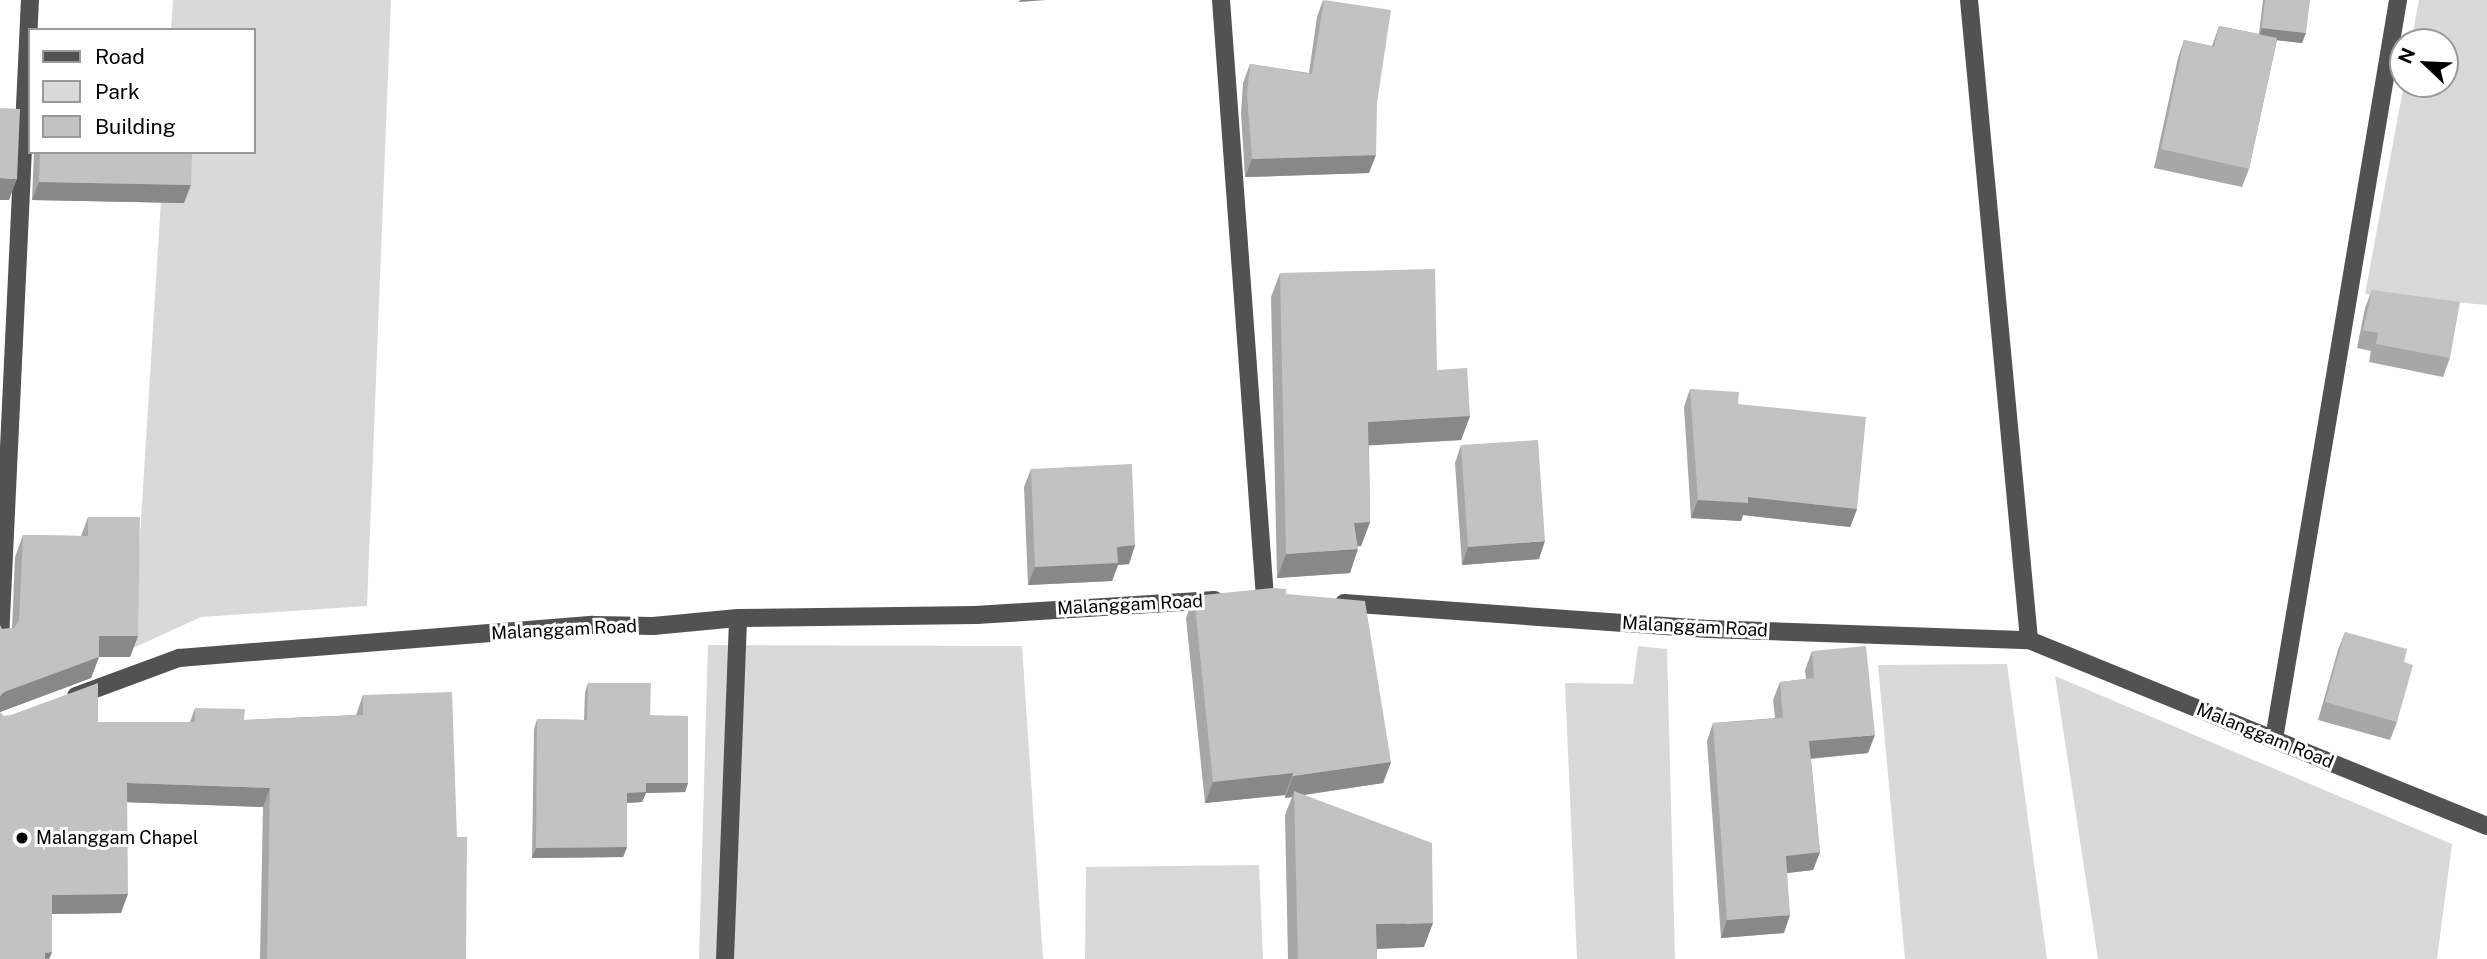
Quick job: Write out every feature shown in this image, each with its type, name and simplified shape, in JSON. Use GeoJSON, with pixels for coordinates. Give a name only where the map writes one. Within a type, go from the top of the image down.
{"type":"FeatureCollection","features":[{"type":"Feature","properties":{"kind":"street"},"geometry":{"type":"LineString","coordinates":[[29,28],[30,0]]}},
{"type":"Feature","properties":{"kind":"street","name":"Malanggam Road"},"geometry":{"type":"LineString","coordinates":[[64,700],[179,658],[593,625],[653,626],[737,618],[976,615],[1258,599],[1221,0]]}},
{"type":"Feature","properties":{"kind":"street"},"geometry":{"type":"LineString","coordinates":[[1969,0],[2029,640]]}},
{"type":"Feature","properties":{"kind":"street"},"geometry":{"type":"LineString","coordinates":[[2274,739],[2398,0]]}},
{"type":"Feature","properties":{"kind":"street"},"geometry":{"type":"LineString","coordinates":[[0,640],[28,43]]}},
{"type":"Feature","properties":{"kind":"street","name":"Malanggam Road"},"geometry":{"type":"LineString","coordinates":[[1331,602],[1708,629],[2029,640],[2487,826]]}},
{"type":"Feature","properties":{"kind":"street"},"geometry":{"type":"LineString","coordinates":[[725,959],[737,618]]}},
{"type":"Feature","properties":{"kind":"green space"},"geometry":{"type":"Polygon","coordinates":[[[173,0],[391,0],[367,606],[201,617],[133,648],[164,154],[256,154],[256,28],[171,28],[173,0]]]}},
{"type":"Feature","properties":{"kind":"green space"},"geometry":{"type":"Polygon","coordinates":[[[2419,0],[2487,0],[2487,305],[2365,294],[2401,98],[2459,98],[2459,28],[2414,28],[2419,0]]]}},
{"type":"Feature","properties":{"kind":"green space"},"geometry":{"type":"Polygon","coordinates":[[[708,645],[1022,646],[1043,959],[699,959],[708,645]]]}},
{"type":"Feature","properties":{"kind":"green space"},"geometry":{"type":"Polygon","coordinates":[[[1638,646],[1667,649],[1675,959],[1577,959],[1565,683],[1633,684],[1638,646]]]}},
{"type":"Feature","properties":{"kind":"green space"},"geometry":{"type":"Polygon","coordinates":[[[2007,664],[2047,959],[1905,959],[1878,665],[2007,664]]]}},
{"type":"Feature","properties":{"kind":"green space"},"geometry":{"type":"Polygon","coordinates":[[[2055,676],[2452,844],[2437,959],[2098,959],[2055,676]]]}},
{"type":"Feature","properties":{"kind":"green space"},"geometry":{"type":"Polygon","coordinates":[[[1259,865],[1263,959],[1085,959],[1086,867],[1259,865]]]}},
{"type":"Feature","properties":{"kind":"building"},"geometry":{"type":"Polygon","coordinates":[[[1324,0],[1391,10],[1377,103],[1376,155],[1252,159],[1247,95],[1250,64],[1312,74],[1324,0]]]}},
{"type":"Feature","properties":{"kind":"building"},"geometry":{"type":"Polygon","coordinates":[[[2265,0],[2310,0],[2306,33],[2262,28],[2265,0]]]}},
{"type":"Feature","properties":{"kind":"building"},"geometry":{"type":"Polygon","coordinates":[[[2219,26],[2277,38],[2249,169],[2161,149],[2184,40],[2214,47],[2219,26]]]}},
{"type":"Feature","properties":{"kind":"building"},"geometry":{"type":"Polygon","coordinates":[[[0,108],[20,109],[17,179],[0,178],[0,108]]]}},
{"type":"Feature","properties":{"kind":"building"},"geometry":{"type":"Polygon","coordinates":[[[40,154],[192,154],[191,185],[39,182],[40,154]]]}},
{"type":"Feature","properties":{"kind":"building"},"geometry":{"type":"Polygon","coordinates":[[[1435,269],[1437,370],[1467,368],[1470,416],[1368,422],[1370,522],[1354,523],[1358,549],[1286,554],[1280,273],[1435,269]]]}},
{"type":"Feature","properties":{"kind":"building"},"geometry":{"type":"Polygon","coordinates":[[[2372,290],[2460,302],[2450,358],[2376,344],[2378,333],[2363,330],[2372,290]]]}},
{"type":"Feature","properties":{"kind":"building"},"geometry":{"type":"Polygon","coordinates":[[[1690,389],[1739,392],[1738,404],[1866,417],[1857,509],[1748,497],[1748,503],[1698,500],[1690,389]]]}},
{"type":"Feature","properties":{"kind":"building"},"geometry":{"type":"Polygon","coordinates":[[[1538,440],[1545,541],[1468,547],[1461,445],[1538,440]]]}},
{"type":"Feature","properties":{"kind":"building"},"geometry":{"type":"Polygon","coordinates":[[[1132,464],[1135,545],[1117,547],[1118,563],[1035,567],[1031,469],[1132,464]]]}},
{"type":"Feature","properties":{"kind":"building"},"geometry":{"type":"Polygon","coordinates":[[[88,517],[140,517],[138,636],[99,636],[99,657],[4,692],[0,696],[0,625],[2,629],[14,628],[19,620],[23,535],[88,536],[88,517]]]}},
{"type":"Feature","properties":{"kind":"building"},"geometry":{"type":"Polygon","coordinates":[[[1286,589],[1286,594],[1365,601],[1391,762],[1293,776],[1293,773],[1213,782],[1194,596],[1286,589]]]}},
{"type":"Feature","properties":{"kind":"building"},"geometry":{"type":"Polygon","coordinates":[[[2345,632],[2407,649],[2404,662],[2413,665],[2397,722],[2325,702],[2345,632]]]}},
{"type":"Feature","properties":{"kind":"building"},"geometry":{"type":"Polygon","coordinates":[[[1866,646],[1875,735],[1809,741],[1820,852],[1786,856],[1790,915],[1727,920],[1713,723],[1783,718],[1780,682],[1814,678],[1812,651],[1866,646]]]}},
{"type":"Feature","properties":{"kind":"building"},"geometry":{"type":"Polygon","coordinates":[[[98,683],[98,722],[195,722],[195,708],[245,709],[244,720],[363,715],[363,695],[452,692],[457,837],[467,837],[466,959],[267,959],[270,788],[127,783],[128,894],[52,895],[52,952],[45,953],[45,959],[0,959],[0,712],[4,716],[11,715],[98,683]]]}},
{"type":"Feature","properties":{"kind":"building"},"geometry":{"type":"Polygon","coordinates":[[[588,683],[651,683],[650,715],[688,716],[688,783],[646,783],[646,792],[627,793],[627,847],[536,848],[537,719],[587,720],[588,683]]]}},
{"type":"Feature","properties":{"kind":"building"},"geometry":{"type":"Polygon","coordinates":[[[1294,791],[1432,843],[1433,923],[1376,924],[1377,959],[1298,959],[1294,791]]]}},
{"type":"Feature","properties":{"kind":"place","name":"Malanggam Chapel"},"geometry":{"type":"Point","coordinates":[22,838]}}]}
